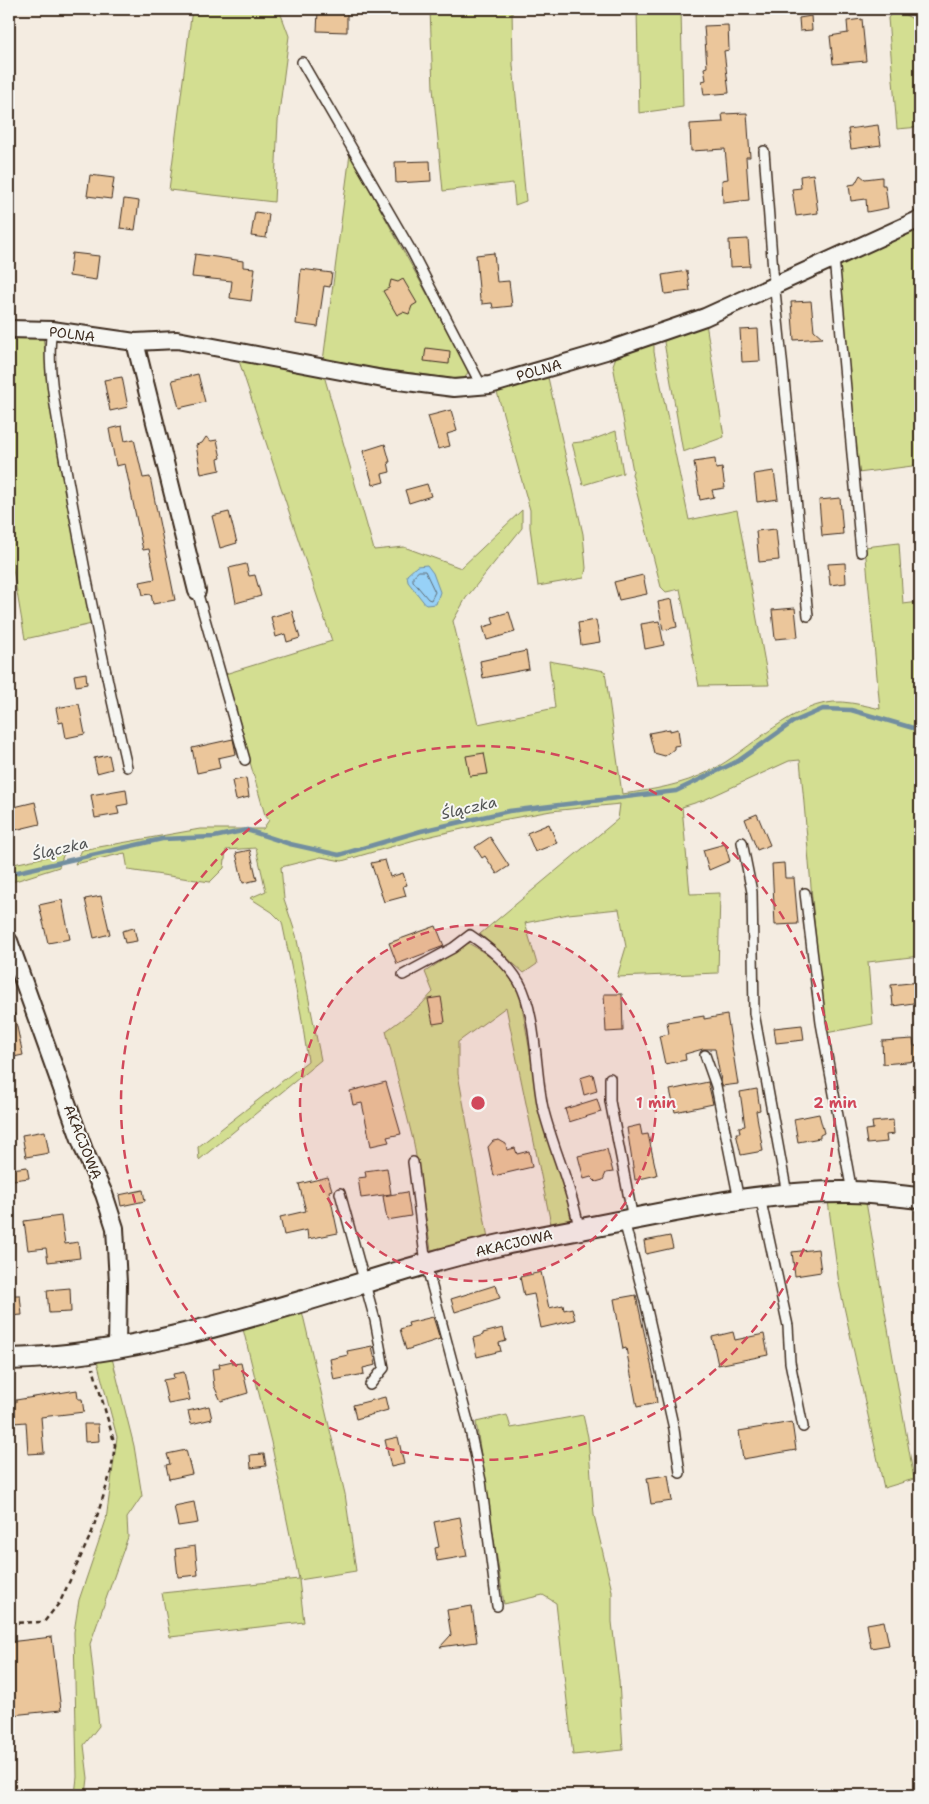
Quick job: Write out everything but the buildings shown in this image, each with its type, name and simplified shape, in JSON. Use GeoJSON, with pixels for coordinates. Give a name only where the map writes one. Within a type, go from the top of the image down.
{"type":"FeatureCollection","features":[{"type":"Feature","properties":{"kind":"street","name":"POLNA"},"geometry":{"type":"LineString","coordinates":[[9,329],[52,330],[135,342],[177,340],[384,379],[454,388],[490,384],[606,351],[705,317],[920,219]]}},
{"type":"Feature","properties":{"kind":"street"},"geometry":{"type":"LineString","coordinates":[[135,342],[197,591]]}},
{"type":"Feature","properties":{"kind":"street","name":"AKACJOWA"},"geometry":{"type":"LineString","coordinates":[[9,941],[84,1150],[104,1194],[115,1228],[118,1283],[117,1349]]}},
{"type":"Feature","properties":{"kind":"street","name":"AKACJOWA"},"geometry":{"type":"LineString","coordinates":[[9,1359],[117,1349],[230,1324],[426,1264],[579,1228],[787,1194],[852,1192],[920,1198]]}},
{"type":"Feature","properties":{"kind":"lane"},"geometry":{"type":"LineString","coordinates":[[302,62],[412,252],[481,385]]}},
{"type":"Feature","properties":{"kind":"lane"},"geometry":{"type":"LineString","coordinates":[[764,151],[808,616]]}},
{"type":"Feature","properties":{"kind":"lane"},"geometry":{"type":"LineString","coordinates":[[834,258],[862,552]]}},
{"type":"Feature","properties":{"kind":"lane"},"geometry":{"type":"LineString","coordinates":[[52,330],[48,348],[61,440],[110,695],[127,767]]}},
{"type":"Feature","properties":{"kind":"lane"},"geometry":{"type":"LineString","coordinates":[[197,591],[245,760]]}},
{"type":"Feature","properties":{"kind":"lane"},"geometry":{"type":"LineString","coordinates":[[742,842],[752,892],[754,1012],[787,1194]]}},
{"type":"Feature","properties":{"kind":"lane"},"geometry":{"type":"LineString","coordinates":[[805,893],[820,1023],[852,1192]]}},
{"type":"Feature","properties":{"kind":"lane"},"geometry":{"type":"LineString","coordinates":[[403,975],[453,948],[470,935],[496,953],[519,983],[530,1017],[544,1110],[575,1206],[579,1228]]}},
{"type":"Feature","properties":{"kind":"lane"},"geometry":{"type":"LineString","coordinates":[[705,1055],[716,1086],[739,1201]]}},
{"type":"Feature","properties":{"kind":"lane"},"geometry":{"type":"LineString","coordinates":[[610,1078],[610,1101],[628,1220],[670,1410],[680,1473]]}},
{"type":"Feature","properties":{"kind":"lane"},"geometry":{"type":"LineString","coordinates":[[413,1162],[426,1264],[472,1438],[481,1481],[496,1606]]}},
{"type":"Feature","properties":{"kind":"lane"},"geometry":{"type":"LineString","coordinates":[[340,1193],[363,1283],[375,1320],[384,1368],[370,1386]]}},
{"type":"Feature","properties":{"kind":"lane"},"geometry":{"type":"LineString","coordinates":[[760,1197],[788,1326],[790,1362],[803,1427]]}},
{"type":"Feature","properties":{"kind":"path"},"geometry":{"type":"LineString","coordinates":[[9,1623],[44,1622],[60,1602],[92,1532],[112,1472],[116,1445],[88,1353]]}},
{"type":"Feature","properties":{"kind":"green space"},"geometry":{"type":"Polygon","coordinates":[[[192,9],[279,9],[289,36],[278,121],[274,202],[169,190],[192,9]]]}},
{"type":"Feature","properties":{"kind":"green space"},"geometry":{"type":"Polygon","coordinates":[[[430,9],[512,9],[513,65],[526,201],[515,205],[513,183],[443,191],[433,88],[430,9]]]}},
{"type":"Feature","properties":{"kind":"green space"},"geometry":{"type":"Polygon","coordinates":[[[637,9],[681,9],[683,107],[639,113],[637,9]]]}},
{"type":"Feature","properties":{"kind":"green space"},"geometry":{"type":"Polygon","coordinates":[[[895,9],[920,23],[920,127],[897,129],[888,18],[895,9]]]}},
{"type":"Feature","properties":{"kind":"green space"},"geometry":{"type":"Polygon","coordinates":[[[350,154],[469,370],[464,380],[323,361],[350,154]]]}},
{"type":"Feature","properties":{"kind":"green space"},"geometry":{"type":"Polygon","coordinates":[[[920,225],[920,465],[858,473],[840,267],[847,257],[920,225]]]}},
{"type":"Feature","properties":{"kind":"green space"},"geometry":{"type":"Polygon","coordinates":[[[706,323],[724,437],[683,452],[664,342],[669,335],[706,323]]]}},
{"type":"Feature","properties":{"kind":"green space"},"geometry":{"type":"Polygon","coordinates":[[[9,337],[43,337],[59,455],[92,624],[25,639],[9,546],[9,337]]]}},
{"type":"Feature","properties":{"kind":"green space"},"geometry":{"type":"Polygon","coordinates":[[[654,340],[654,352],[689,520],[737,510],[769,685],[699,686],[680,589],[666,592],[661,587],[632,474],[633,471],[613,365],[618,351],[654,340]]]}},
{"type":"Feature","properties":{"kind":"green space"},"geometry":{"type":"Polygon","coordinates":[[[237,355],[323,372],[374,550],[404,547],[461,568],[522,510],[522,528],[466,598],[453,621],[478,724],[555,708],[549,661],[605,671],[622,794],[667,786],[689,780],[710,771],[790,717],[824,703],[842,702],[880,709],[865,547],[899,543],[903,604],[920,602],[920,956],[868,962],[873,1024],[826,1033],[800,760],[789,761],[704,800],[682,807],[690,894],[720,893],[718,973],[617,977],[626,947],[619,909],[568,914],[525,923],[537,964],[524,973],[480,934],[618,819],[620,804],[551,811],[502,820],[418,839],[342,861],[321,857],[281,867],[284,899],[296,935],[321,1060],[199,1160],[198,1147],[308,1061],[301,1014],[282,922],[272,912],[250,898],[266,891],[256,848],[226,850],[224,868],[210,882],[128,870],[125,853],[75,864],[82,850],[200,829],[263,829],[269,820],[265,815],[225,674],[332,641],[237,355]]]}},
{"type":"Feature","properties":{"kind":"green space"},"geometry":{"type":"Polygon","coordinates":[[[547,373],[583,534],[586,568],[584,578],[538,586],[530,527],[530,510],[497,392],[501,386],[547,373]]]}},
{"type":"Feature","properties":{"kind":"green space"},"geometry":{"type":"Polygon","coordinates":[[[616,431],[623,473],[583,485],[572,443],[589,441],[616,431]]]}},
{"type":"Feature","properties":{"kind":"green space"},"geometry":{"type":"Polygon","coordinates":[[[64,853],[59,867],[9,883],[9,865],[64,853]]]}},
{"type":"Feature","properties":{"kind":"green space"},"geometry":{"type":"Polygon","coordinates":[[[468,943],[484,953],[505,972],[520,995],[540,1110],[569,1205],[571,1221],[551,1224],[506,1007],[458,1042],[458,1074],[488,1238],[431,1250],[414,1144],[386,1031],[420,1006],[433,992],[425,972],[468,943]]]}},
{"type":"Feature","properties":{"kind":"green space"},"geometry":{"type":"Polygon","coordinates":[[[828,1201],[866,1202],[914,1479],[884,1488],[839,1284],[828,1201]]]}},
{"type":"Feature","properties":{"kind":"green space"},"geometry":{"type":"Polygon","coordinates":[[[302,1311],[345,1494],[356,1571],[299,1580],[304,1622],[170,1637],[162,1593],[299,1579],[271,1442],[243,1329],[302,1311]]]}},
{"type":"Feature","properties":{"kind":"green space"},"geometry":{"type":"Polygon","coordinates":[[[112,1358],[134,1446],[142,1496],[127,1518],[128,1537],[90,1644],[99,1726],[84,1745],[88,1778],[86,1795],[75,1795],[77,1777],[74,1632],[79,1600],[106,1520],[117,1437],[97,1361],[112,1358]]]}},
{"type":"Feature","properties":{"kind":"green space"},"geometry":{"type":"Polygon","coordinates":[[[507,1415],[511,1428],[583,1415],[588,1437],[594,1515],[612,1591],[612,1622],[619,1681],[623,1750],[573,1755],[556,1603],[543,1595],[504,1604],[476,1422],[507,1415]]]}},
{"type":"Feature","properties":{"kind":"water"},"geometry":{"type":"Polygon","coordinates":[[[427,565],[433,573],[440,592],[436,604],[426,605],[408,582],[407,575],[417,566],[427,565]]]}},
{"type":"Feature","properties":{"kind":"waterway","name":"Ślączka"},"geometry":{"type":"LineString","coordinates":[[9,874],[162,839],[214,837],[247,830],[290,844],[339,855],[421,831],[509,811],[676,791],[738,761],[793,722],[823,709],[851,710],[920,730]]}}]}
